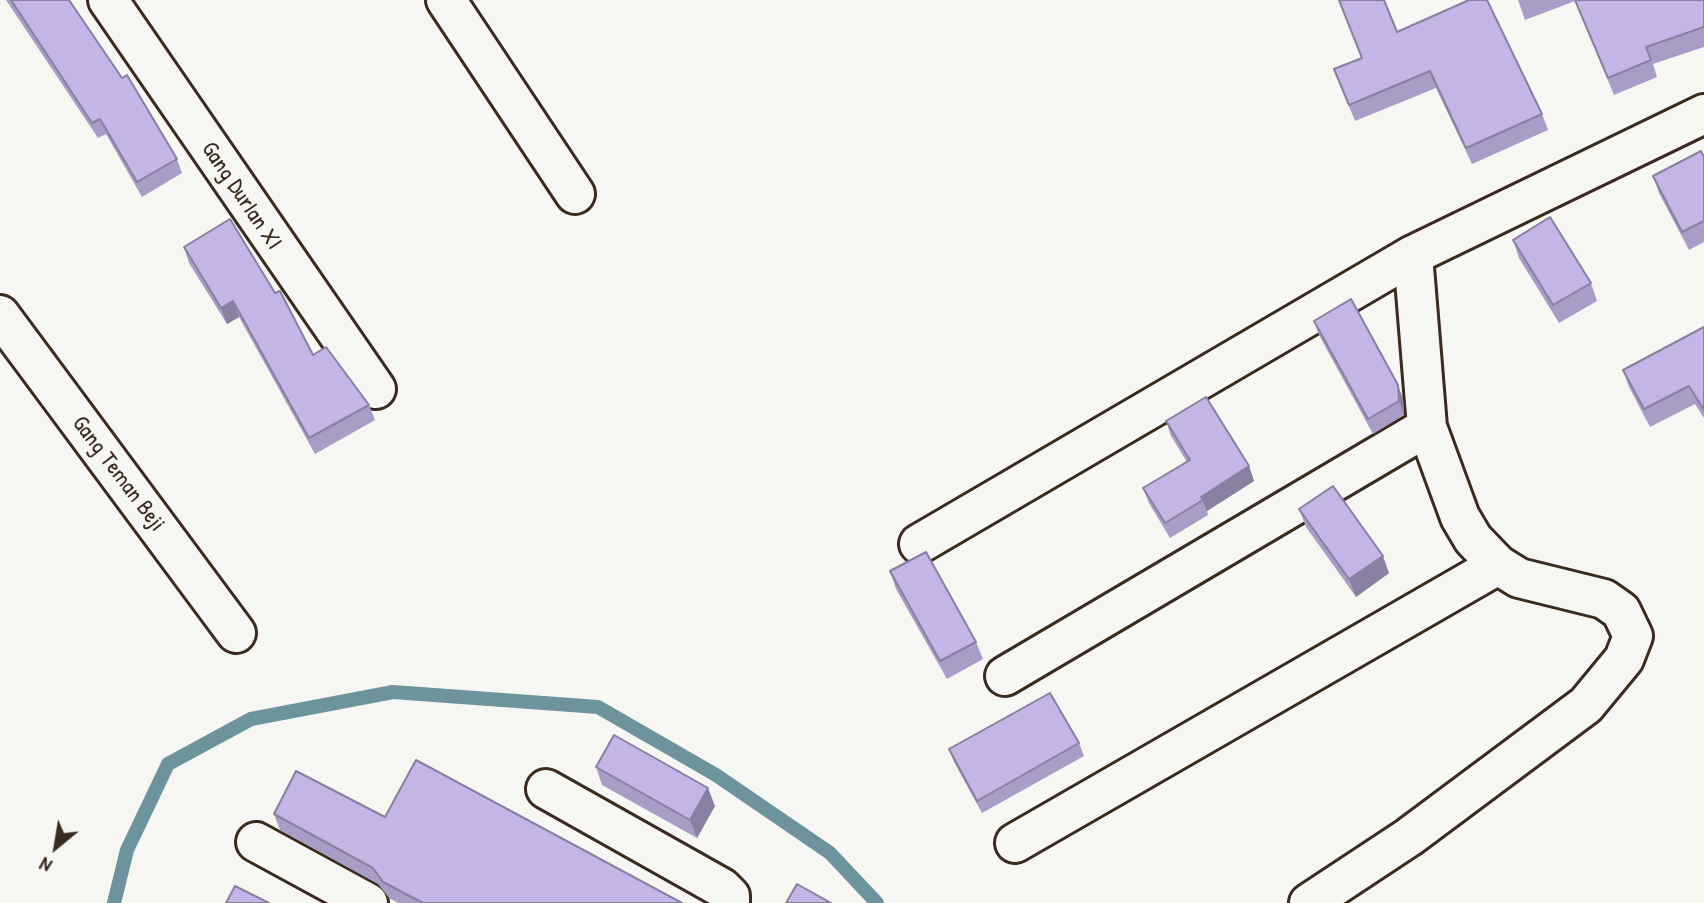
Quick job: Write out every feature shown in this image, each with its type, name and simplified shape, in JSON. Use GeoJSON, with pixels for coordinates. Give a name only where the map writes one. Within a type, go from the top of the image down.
{"type":"FeatureCollection","features":[{"type":"Feature","properties":{"kind":"street","name":"Gang DurIan XI"},"geometry":{"type":"LineString","coordinates":[[108,0],[376,389]]}},
{"type":"Feature","properties":{"kind":"street"},"geometry":{"type":"LineString","coordinates":[[446,0],[575,194]]}},
{"type":"Feature","properties":{"kind":"street"},"geometry":{"type":"LineString","coordinates":[[919,544],[1413,255],[1704,114]]}},
{"type":"Feature","properties":{"kind":"street"},"geometry":{"type":"LineString","coordinates":[[1309,903],[1409,837],[1586,705],[1624,659],[1633,636],[1621,611],[1604,599],[1519,578],[1498,565],[1473,539],[1460,517],[1427,427],[1413,255]]}},
{"type":"Feature","properties":{"kind":"street","name":"Gang Teman Beji"},"geometry":{"type":"LineString","coordinates":[[0,315],[236,633]]}},
{"type":"Feature","properties":{"kind":"street"},"geometry":{"type":"LineString","coordinates":[[1005,676],[1427,427]]}},
{"type":"Feature","properties":{"kind":"street"},"geometry":{"type":"LineString","coordinates":[[1015,843],[1498,565]]}},
{"type":"Feature","properties":{"kind":"street"},"geometry":{"type":"LineString","coordinates":[[546,789],[722,888],[730,896],[730,903]]}},
{"type":"Feature","properties":{"kind":"street"},"geometry":{"type":"LineString","coordinates":[[256,842],[368,903]]}},
{"type":"Feature","properties":{"kind":"building"},"geometry":{"type":"Polygon","coordinates":[[[11,0],[69,0],[122,78],[127,75],[177,159],[137,182],[100,119],[92,123],[11,0]]]}},
{"type":"Feature","properties":{"kind":"building"},"geometry":{"type":"Polygon","coordinates":[[[1339,0],[1384,0],[1397,32],[1469,0],[1487,0],[1542,114],[1466,148],[1430,71],[1349,105],[1334,69],[1362,58],[1339,0]]]}},
{"type":"Feature","properties":{"kind":"building"},"geometry":{"type":"Polygon","coordinates":[[[1575,0],[1704,0],[1704,27],[1646,47],[1651,60],[1608,78],[1575,0]]]}},
{"type":"Feature","properties":{"kind":"building"},"geometry":{"type":"Polygon","coordinates":[[[1701,151],[1704,157],[1704,221],[1682,232],[1653,176],[1701,151]]]}},
{"type":"Feature","properties":{"kind":"building"},"geometry":{"type":"Polygon","coordinates":[[[1550,217],[1591,283],[1553,305],[1513,240],[1550,217]]]}},
{"type":"Feature","properties":{"kind":"building"},"geometry":{"type":"Polygon","coordinates":[[[230,219],[275,293],[280,291],[313,355],[326,347],[369,405],[309,438],[233,301],[221,308],[184,247],[230,219]]]}},
{"type":"Feature","properties":{"kind":"building"},"geometry":{"type":"Polygon","coordinates":[[[1351,299],[1398,385],[1399,401],[1368,419],[1314,321],[1351,299]]]}},
{"type":"Feature","properties":{"kind":"building"},"geometry":{"type":"Polygon","coordinates":[[[1704,327],[1704,410],[1689,386],[1644,409],[1623,370],[1704,327]]]}},
{"type":"Feature","properties":{"kind":"building"},"geometry":{"type":"Polygon","coordinates":[[[1206,397],[1249,466],[1201,497],[1203,500],[1165,523],[1143,488],[1190,460],[1166,421],[1206,397]]]}},
{"type":"Feature","properties":{"kind":"building"},"geometry":{"type":"Polygon","coordinates":[[[1333,486],[1383,556],[1349,579],[1299,509],[1333,486]]]}},
{"type":"Feature","properties":{"kind":"building"},"geometry":{"type":"Polygon","coordinates":[[[926,552],[976,642],[940,661],[890,571],[926,552]]]}},
{"type":"Feature","properties":{"kind":"building"},"geometry":{"type":"Polygon","coordinates":[[[1050,693],[1079,743],[977,801],[949,749],[1050,693]]]}},
{"type":"Feature","properties":{"kind":"building"},"geometry":{"type":"Polygon","coordinates":[[[614,735],[708,788],[690,820],[596,767],[614,735]]]}},
{"type":"Feature","properties":{"kind":"building"},"geometry":{"type":"Polygon","coordinates":[[[416,760],[682,903],[423,903],[383,882],[373,868],[274,814],[296,771],[385,817],[416,760]]]}},
{"type":"Feature","properties":{"kind":"building"},"geometry":{"type":"Polygon","coordinates":[[[797,884],[831,903],[786,903],[797,884]]]}},
{"type":"Feature","properties":{"kind":"building"},"geometry":{"type":"Polygon","coordinates":[[[235,886],[269,903],[226,903],[235,886]]]}},
{"type":"Feature","properties":{"kind":"waterway"},"geometry":{"type":"LineString","coordinates":[[114,903],[127,850],[168,764],[251,719],[393,692],[598,707],[716,775],[830,853],[877,903]]}}]}
